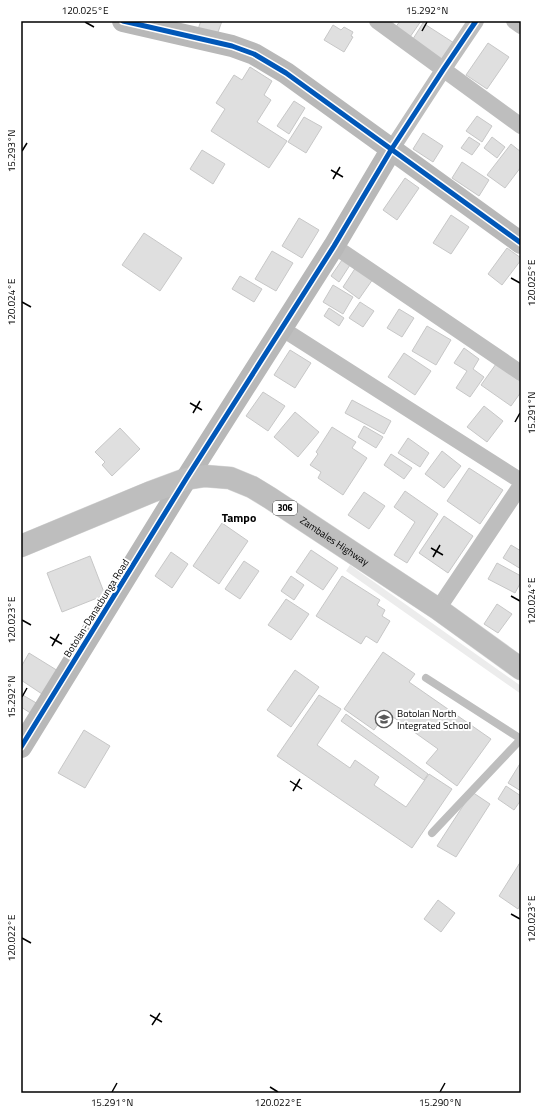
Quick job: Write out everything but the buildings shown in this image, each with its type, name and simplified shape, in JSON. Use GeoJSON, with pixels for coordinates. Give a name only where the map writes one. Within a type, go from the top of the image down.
{"type":"FeatureCollection","features":[{"type":"Feature","properties":{"kind":"main road","name":"Zambales Highway"},"geometry":{"type":"LineString","coordinates":[[21,546],[186,479],[205,476],[230,478],[252,487],[438,609],[521,669]]}},
{"type":"Feature","properties":{"kind":"street"},"geometry":{"type":"LineString","coordinates":[[123,21],[232,46],[254,54],[286,73],[521,243]]}},
{"type":"Feature","properties":{"kind":"street"},"geometry":{"type":"LineString","coordinates":[[377,21],[521,126]]}},
{"type":"Feature","properties":{"kind":"street"},"geometry":{"type":"LineString","coordinates":[[391,150],[476,21]]}},
{"type":"Feature","properties":{"kind":"street"},"geometry":{"type":"LineString","coordinates":[[514,21],[521,26]]}},
{"type":"Feature","properties":{"kind":"street","name":"Botolan-Danacbunga Road"},"geometry":{"type":"LineString","coordinates":[[21,748],[186,479],[334,246],[391,150]]}},
{"type":"Feature","properties":{"kind":"street"},"geometry":{"type":"LineString","coordinates":[[334,246],[521,373]]}},
{"type":"Feature","properties":{"kind":"street"},"geometry":{"type":"LineString","coordinates":[[281,328],[521,481]]}},
{"type":"Feature","properties":{"kind":"street"},"geometry":{"type":"LineString","coordinates":[[438,609],[521,485]]}},
{"type":"Feature","properties":{"kind":"lane"},"geometry":{"type":"LineString","coordinates":[[426,678],[521,739],[432,833]]}},
{"type":"Feature","properties":{"kind":"shaded area"},"geometry":{"type":"Polygon","coordinates":[[[350,565],[521,686],[521,694],[346,571],[350,565]]]}},
{"type":"Feature","properties":{"kind":"cycle path"},"geometry":{"type":"LineString","coordinates":[[123,21],[232,46],[254,54],[286,73],[521,243]]}},
{"type":"Feature","properties":{"kind":"cycle path"},"geometry":{"type":"LineString","coordinates":[[21,747],[186,479],[334,246],[391,150],[476,21]]}},
{"type":"Feature","properties":{"kind":"place","name":"Botolan North Integrated School"},"geometry":{"type":"Point","coordinates":[384,719]}},
{"type":"Feature","properties":{"kind":"district","name":"Tampo"},"geometry":{"type":"Point","coordinates":[239,518]}}]}
